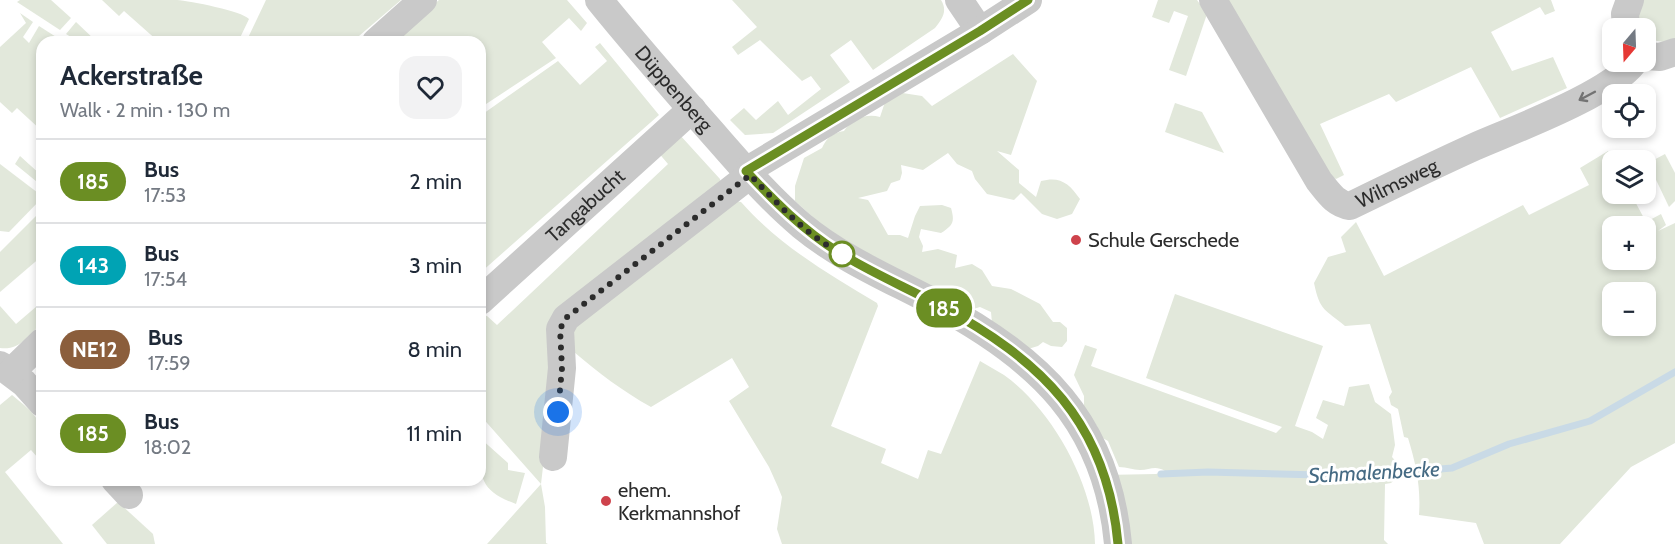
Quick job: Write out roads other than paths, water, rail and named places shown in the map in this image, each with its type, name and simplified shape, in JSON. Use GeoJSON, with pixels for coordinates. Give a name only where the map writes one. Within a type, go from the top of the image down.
{"type":"FeatureCollection","features":[{"type":"Feature","properties":{"kind":"street"},"geometry":{"type":"LineString","coordinates":[[383,36],[423,0]]}},
{"type":"Feature","properties":{"kind":"street","name":"Düppenberg"},"geometry":{"type":"LineString","coordinates":[[599,0],[748,173],[778,204],[819,240],[995,338],[1017,353],[1055,389],[1080,424],[1098,461],[1111,496],[1118,544]]}},
{"type":"Feature","properties":{"kind":"street"},"geometry":{"type":"LineString","coordinates":[[959,0],[980,31]]}},
{"type":"Feature","properties":{"kind":"street"},"geometry":{"type":"LineString","coordinates":[[553,457],[562,368],[560,329],[566,318],[748,173],[1028,0]]}},
{"type":"Feature","properties":{"kind":"street","name":"Wilmsweg"},"geometry":{"type":"LineString","coordinates":[[1213,0],[1319,181],[1335,199],[1350,206],[1574,102],[1615,80],[1623,72]]}},
{"type":"Feature","properties":{"kind":"street"},"geometry":{"type":"LineString","coordinates":[[1625,18],[1630,0]]}},
{"type":"Feature","properties":{"kind":"street"},"geometry":{"type":"LineString","coordinates":[[1656,57],[1675,52]]}},
{"type":"Feature","properties":{"kind":"street","name":"Tangabucht"},"geometry":{"type":"LineString","coordinates":[[486,296],[692,109]]}},
{"type":"Feature","properties":{"kind":"street"},"geometry":{"type":"LineString","coordinates":[[36,346],[6,368],[36,397]]}},
{"type":"Feature","properties":{"kind":"waterway","name":"Schmalenbecke"},"geometry":{"type":"LineString","coordinates":[[1161,474],[1208,472],[1359,476],[1452,468],[1509,444],[1590,421],[1675,372]]}},
{"type":"Feature","properties":{"kind":"place","name":"Schule Gerschede"},"geometry":{"type":"Point","coordinates":[1076,240]}},
{"type":"Feature","properties":{"kind":"place","name":"ehem. Kerkmannshof"},"geometry":{"type":"Point","coordinates":[606,501]}}]}
